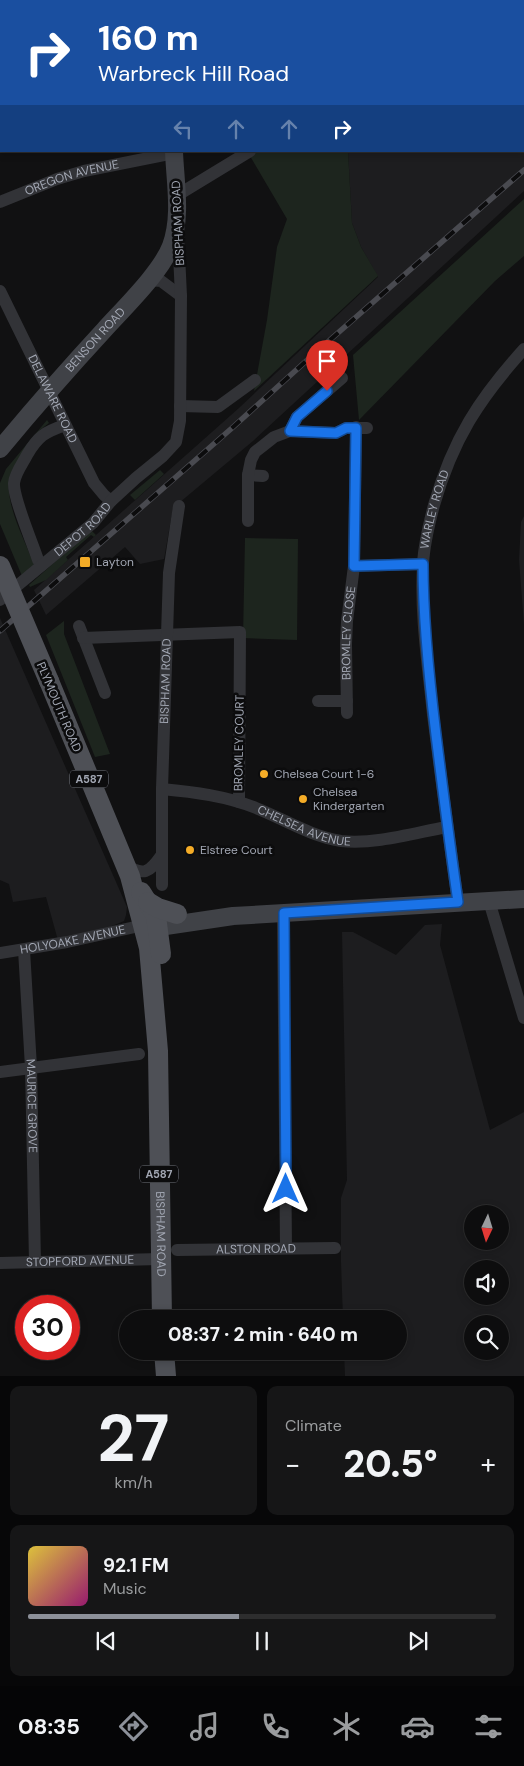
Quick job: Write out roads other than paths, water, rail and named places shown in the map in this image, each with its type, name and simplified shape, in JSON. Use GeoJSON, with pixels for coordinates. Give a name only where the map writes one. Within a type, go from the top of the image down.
{"type":"FeatureCollection","features":[{"type":"Feature","properties":{"kind":"main road","name":"BISPHAM ROAD"},"geometry":{"type":"LineString","coordinates":[[174,152],[178,222]]}},
{"type":"Feature","properties":{"kind":"main road","name":"BENSON ROAD"},"geometry":{"type":"LineString","coordinates":[[0,449],[49,391],[149,280],[171,246],[178,222]]}},
{"type":"Feature","properties":{"kind":"main road","name":"PLYMOUTH ROAD"},"geometry":{"type":"LineString","coordinates":[[0,566],[127,870],[152,917]]}},
{"type":"Feature","properties":{"kind":"main road"},"geometry":{"type":"LineString","coordinates":[[152,917],[233,916],[524,899]]}},
{"type":"Feature","properties":{"kind":"main road"},"geometry":{"type":"LineString","coordinates":[[152,917],[161,909],[177,914],[190,912],[233,916]]}},
{"type":"Feature","properties":{"kind":"main road","name":"BISPHAM ROAD"},"geometry":{"type":"LineString","coordinates":[[152,917],[149,948],[157,1030],[169,1255],[163,1310]]}},
{"type":"Feature","properties":{"kind":"main road"},"geometry":{"type":"LineString","coordinates":[[165,1360],[166,1376]]}},
{"type":"Feature","properties":{"kind":"street","name":"OREGON AVENUE"},"geometry":{"type":"LineString","coordinates":[[0,202],[57,179],[84,171],[174,152]]}},
{"type":"Feature","properties":{"kind":"street"},"geometry":{"type":"LineString","coordinates":[[176,196],[248,152]]}},
{"type":"Feature","properties":{"kind":"street","name":"BISPHAM ROAD"},"geometry":{"type":"LineString","coordinates":[[163,456],[178,438],[181,296],[178,222]]}},
{"type":"Feature","properties":{"kind":"street"},"geometry":{"type":"LineString","coordinates":[[149,280],[161,281],[181,296]]}},
{"type":"Feature","properties":{"kind":"street","name":"DELAWARE ROAD"},"geometry":{"type":"LineString","coordinates":[[0,291],[94,483],[111,501]]}},
{"type":"Feature","properties":{"kind":"street","name":"WARLEY ROAD"},"geometry":{"type":"LineString","coordinates":[[458,902],[447,827],[424,633],[423,564],[428,527],[450,457],[484,397],[524,349]]}},
{"type":"Feature","properties":{"kind":"street"},"geometry":{"type":"LineString","coordinates":[[248,521],[248,475],[252,456],[274,437],[290,431],[297,417],[342,378]]}},
{"type":"Feature","properties":{"kind":"street"},"geometry":{"type":"LineString","coordinates":[[180,406],[218,407],[255,380]]}},
{"type":"Feature","properties":{"kind":"street"},"geometry":{"type":"LineString","coordinates":[[42,565],[38,560],[18,501],[14,482],[24,460],[40,437],[48,431],[65,425]]}},
{"type":"Feature","properties":{"kind":"street","name":"BROMLEY CLOSE"},"geometry":{"type":"LineString","coordinates":[[290,431],[336,433],[346,428],[361,428],[354,566],[346,621],[347,707],[318,701]]}},
{"type":"Feature","properties":{"kind":"street","name":"DEPOT ROAD"},"geometry":{"type":"LineString","coordinates":[[0,600],[93,523],[111,501],[163,456]]}},
{"type":"Feature","properties":{"kind":"street"},"geometry":{"type":"LineString","coordinates":[[248,475],[263,476]]}},
{"type":"Feature","properties":{"kind":"street","name":"BISPHAM ROAD"},"geometry":{"type":"LineString","coordinates":[[162,885],[162,789],[169,573],[179,506]]}},
{"type":"Feature","properties":{"kind":"street"},"geometry":{"type":"LineString","coordinates":[[354,566],[423,564]]}},
{"type":"Feature","properties":{"kind":"street"},"geometry":{"type":"LineString","coordinates":[[106,693],[81,632],[167,636]]}},
{"type":"Feature","properties":{"kind":"street","name":"BROMLEY COURT"},"geometry":{"type":"LineString","coordinates":[[167,636],[240,632],[239,802]]}},
{"type":"Feature","properties":{"kind":"street","name":"CHELSEA AVENUE"},"geometry":{"type":"LineString","coordinates":[[162,789],[205,794],[239,802],[313,834],[340,841],[365,842],[447,827]]}},
{"type":"Feature","properties":{"kind":"street"},"geometry":{"type":"LineString","coordinates":[[127,870],[145,872],[152,869],[162,856]]}},
{"type":"Feature","properties":{"kind":"street"},"geometry":{"type":"LineString","coordinates":[[489,901],[524,1018]]}},
{"type":"Feature","properties":{"kind":"street"},"geometry":{"type":"LineString","coordinates":[[284,913],[286,1248]]}},
{"type":"Feature","properties":{"kind":"street","name":"HOLYOAKE AVENUE"},"geometry":{"type":"LineString","coordinates":[[0,953],[66,942],[152,917]]}},
{"type":"Feature","properties":{"kind":"street","name":"MAURICE GROVE"},"geometry":{"type":"LineString","coordinates":[[24,950],[31,1067],[35,1262]]}},
{"type":"Feature","properties":{"kind":"street"},"geometry":{"type":"LineString","coordinates":[[0,1072],[139,1054]]}},
{"type":"Feature","properties":{"kind":"street","name":"ALSTON ROAD"},"geometry":{"type":"LineString","coordinates":[[169,1255],[286,1248],[335,1248]]}},
{"type":"Feature","properties":{"kind":"street","name":"STOPFORD AVENUE"},"geometry":{"type":"LineString","coordinates":[[0,1263],[169,1255]]}},
{"type":"Feature","properties":{"kind":"railway"},"geometry":{"type":"LineString","coordinates":[[0,631],[524,170]]}},
{"type":"Feature","properties":{"kind":"place","name":"Layton"},"geometry":{"type":"Point","coordinates":[85,562]}},
{"type":"Feature","properties":{"kind":"place","name":"Chelsea Court 1-6"},"geometry":{"type":"Point","coordinates":[264,774]}},
{"type":"Feature","properties":{"kind":"place","name":"Chelsea Kindergarten"},"geometry":{"type":"Point","coordinates":[303,799]}},
{"type":"Feature","properties":{"kind":"place","name":"Elstree Court"},"geometry":{"type":"Point","coordinates":[190,850]}}]}
